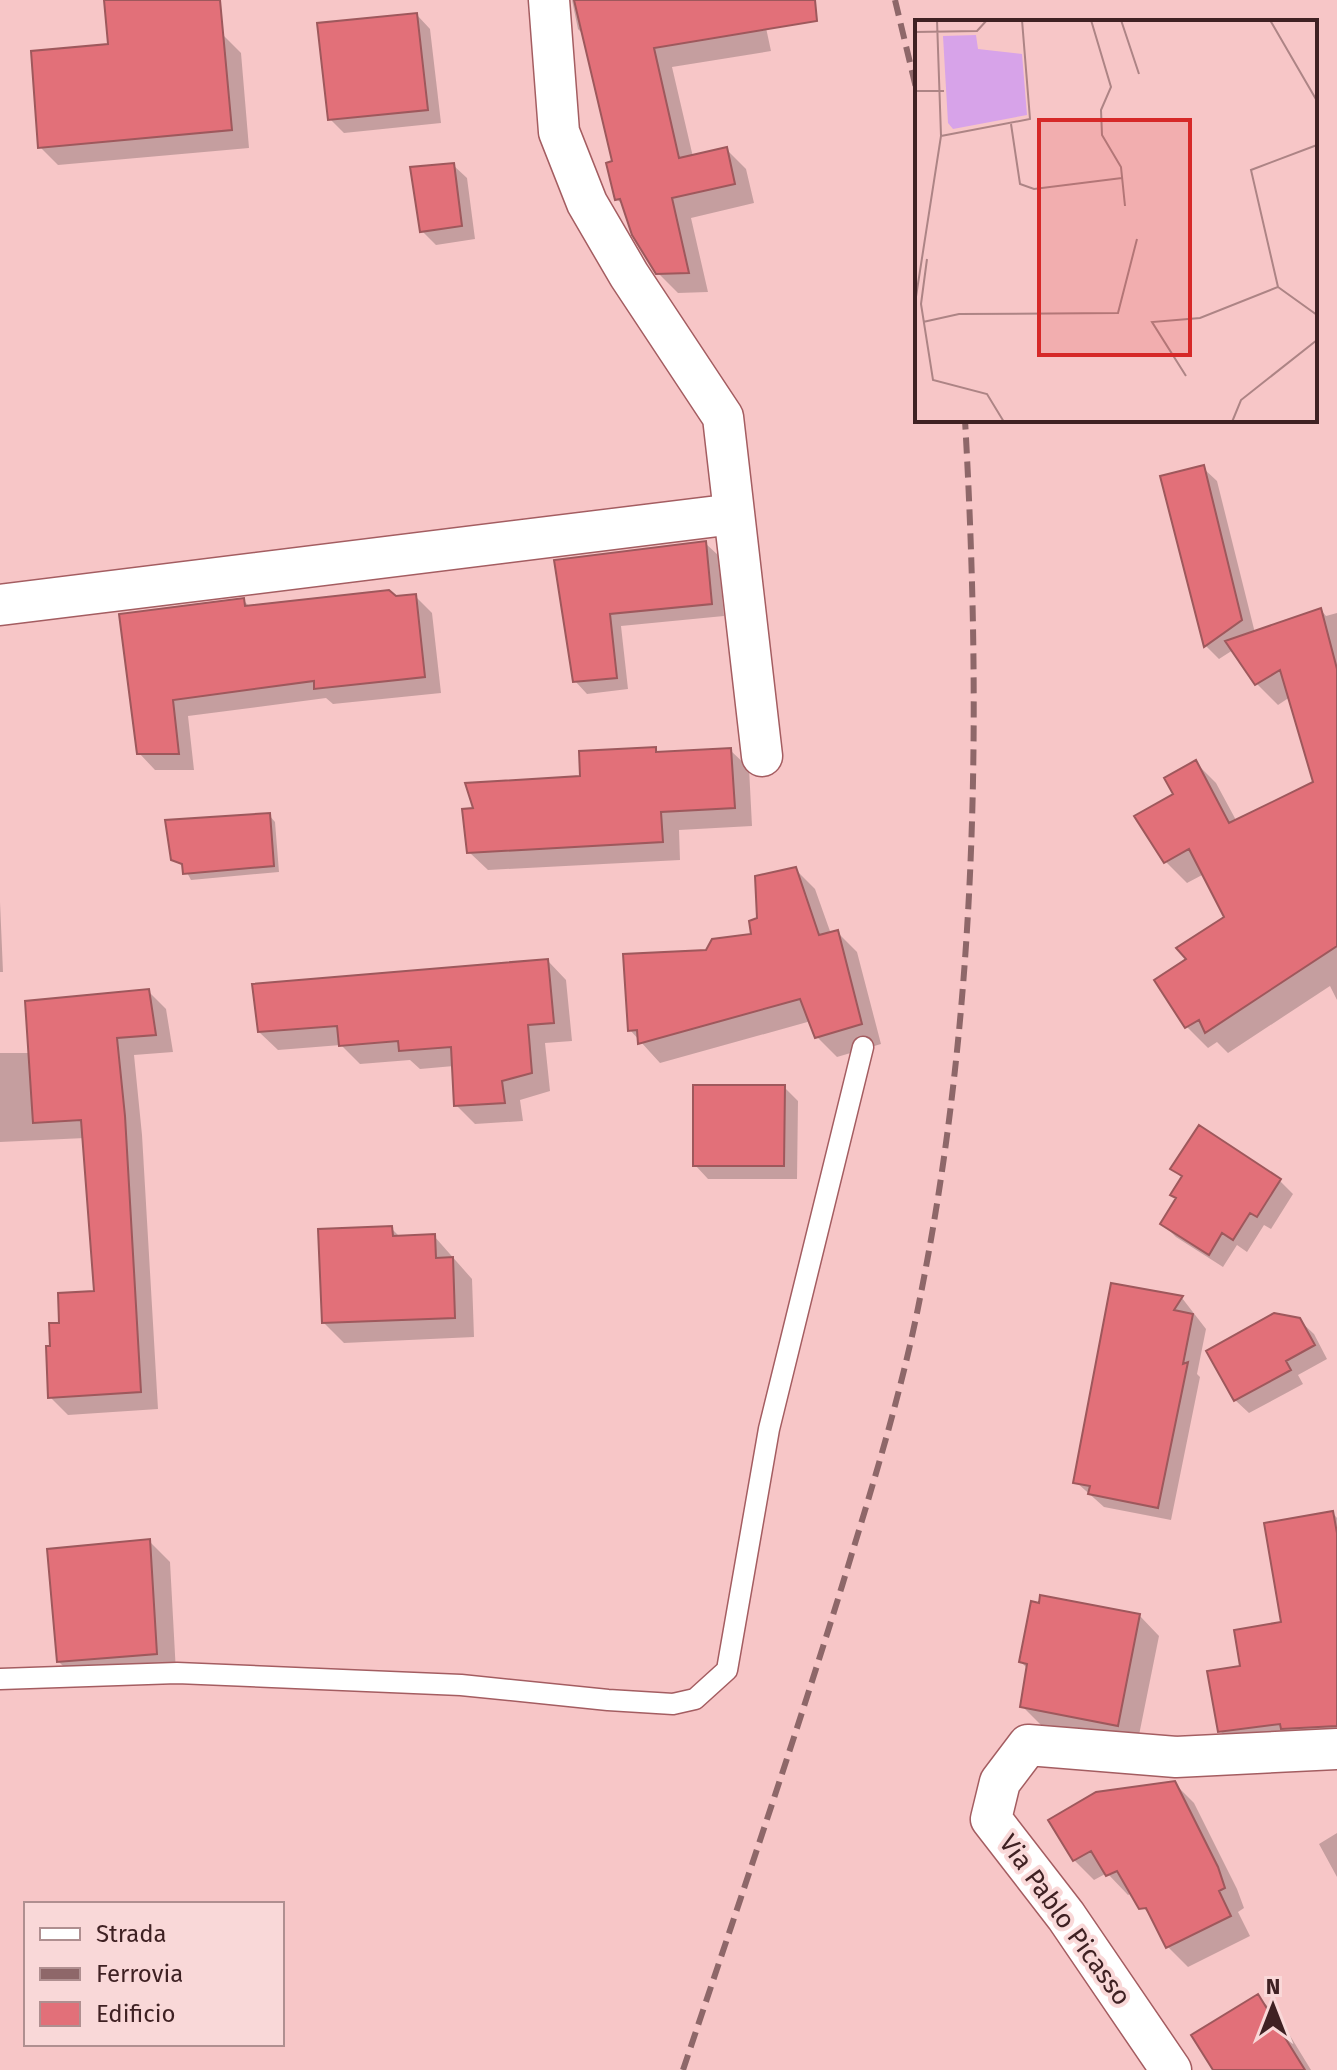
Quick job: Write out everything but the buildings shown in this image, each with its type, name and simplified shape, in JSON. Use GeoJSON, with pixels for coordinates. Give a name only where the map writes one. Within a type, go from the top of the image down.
{"type":"FeatureCollection","features":[{"type":"Feature","properties":{"kind":"street"},"geometry":{"type":"LineString","coordinates":[[549,0],[559,132],[594,215],[629,275],[723,417],[762,756]]}},
{"type":"Feature","properties":{"kind":"street"},"geometry":{"type":"LineString","coordinates":[[0,605],[734,514]]}},
{"type":"Feature","properties":{"kind":"street","name":"Via Pablo Picasso"},"geometry":{"type":"LineString","coordinates":[[1171,2070],[1066,1916],[991,1819],[1000,1782],[1028,1745],[1176,1757],[1337,1749]]}},
{"type":"Feature","properties":{"kind":"lane"},"geometry":{"type":"LineString","coordinates":[[0,1679],[177,1673],[461,1685],[673,1704],[695,1699],[727,1670],[769,1429],[863,1047]]}},
{"type":"Feature","properties":{"kind":"railway"},"geometry":{"type":"LineString","coordinates":[[895,0],[915,84]]}},
{"type":"Feature","properties":{"kind":"railway"},"geometry":{"type":"LineString","coordinates":[[683,2070],[804,1707],[873,1482],[910,1343],[938,1198],[964,976],[970,866],[973,643],[965,422]]}}]}
